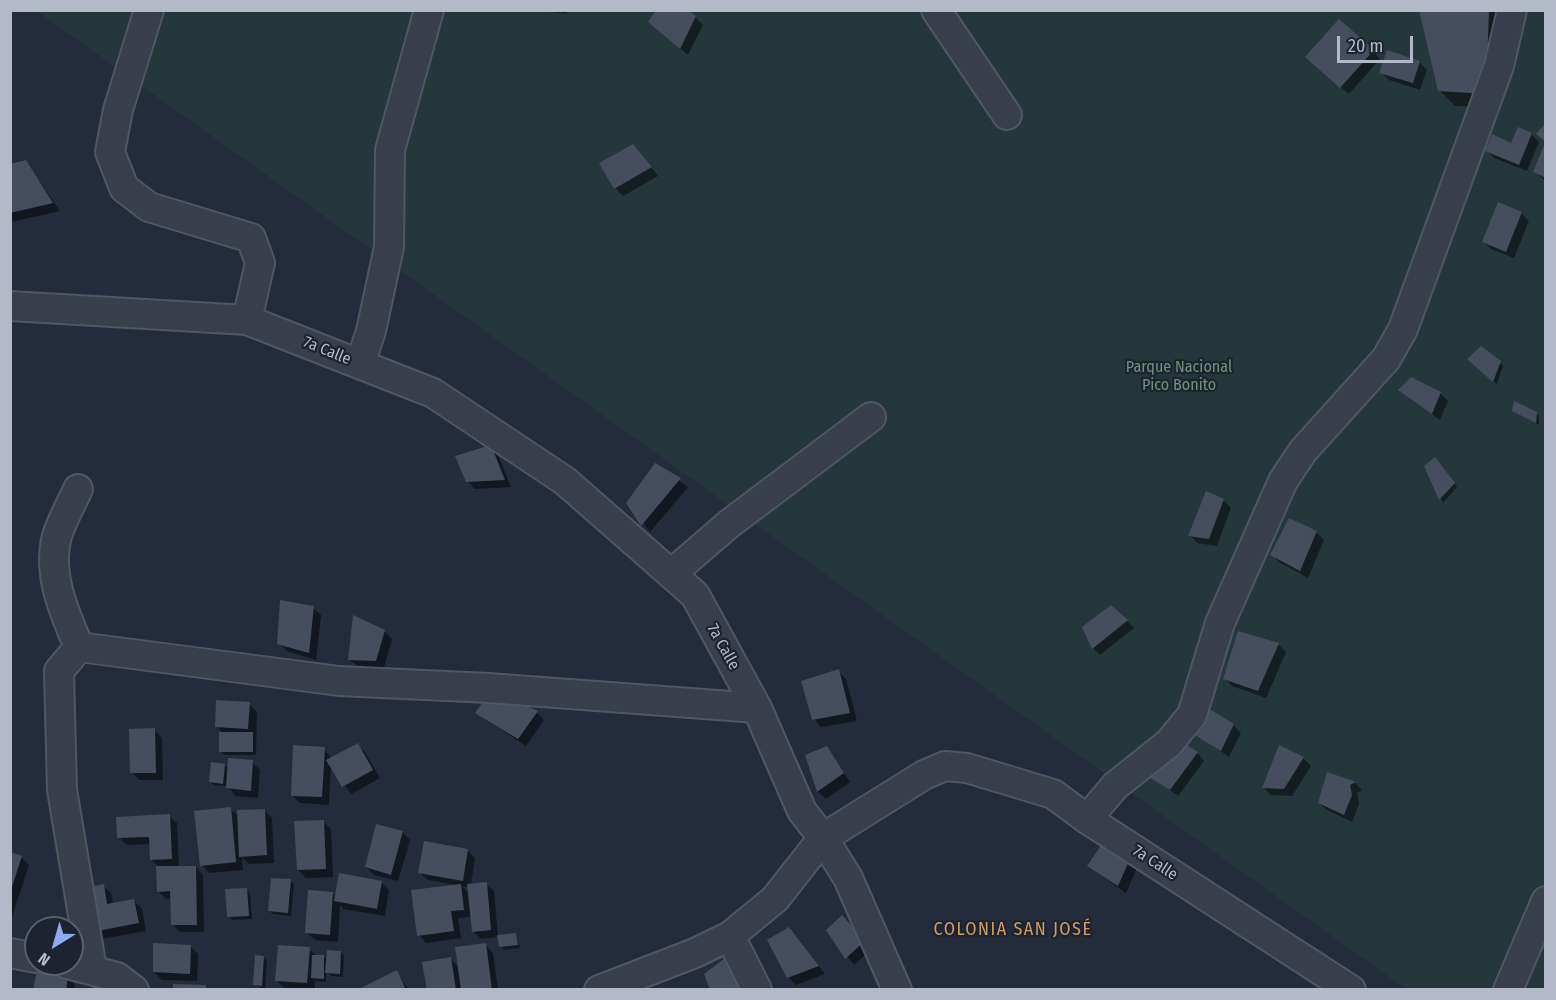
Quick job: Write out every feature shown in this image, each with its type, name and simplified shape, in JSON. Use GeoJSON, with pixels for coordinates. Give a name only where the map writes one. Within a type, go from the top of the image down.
{"type":"FeatureCollection","features":[{"type":"Feature","properties":{"kind":"street"},"geometry":{"type":"LineString","coordinates":[[149,10],[118,110],[110,152],[124,188],[149,207],[251,238],[260,264],[247,320]]}},
{"type":"Feature","properties":{"kind":"street"},"geometry":{"type":"LineString","coordinates":[[360,364],[371,331],[389,247],[390,150],[429,10]]}},
{"type":"Feature","properties":{"kind":"street"},"geometry":{"type":"LineString","coordinates":[[936,10],[1007,115]]}},
{"type":"Feature","properties":{"kind":"street"},"geometry":{"type":"LineString","coordinates":[[1087,819],[1115,786],[1170,743],[1192,715],[1220,623],[1283,481],[1303,451],[1386,359],[1403,329],[1499,66],[1512,10]]}},
{"type":"Feature","properties":{"kind":"street","name":"7a Calle"},"geometry":{"type":"LineString","coordinates":[[10,306],[247,320],[433,393],[565,481],[695,596],[757,708],[802,811],[823,838],[924,775],[945,766],[967,768],[1053,794],[1087,819],[1351,990]]}},
{"type":"Feature","properties":{"kind":"street"},"geometry":{"type":"LineString","coordinates":[[671,574],[729,524],[871,417]]}},
{"type":"Feature","properties":{"kind":"street"},"geometry":{"type":"LineString","coordinates":[[78,489],[56,540],[54,576],[65,614],[79,647]]}},
{"type":"Feature","properties":{"kind":"street"},"geometry":{"type":"LineString","coordinates":[[79,647],[339,681],[489,688],[757,708]]}},
{"type":"Feature","properties":{"kind":"street"},"geometry":{"type":"LineString","coordinates":[[75,916],[62,790],[59,672],[79,647]]}},
{"type":"Feature","properties":{"kind":"street"},"geometry":{"type":"LineString","coordinates":[[601,989],[695,953],[730,936],[775,900],[823,838],[848,878],[897,990]]}},
{"type":"Feature","properties":{"kind":"street"},"geometry":{"type":"LineString","coordinates":[[1508,990],[1545,901]]}},
{"type":"Feature","properties":{"kind":"street"},"geometry":{"type":"LineString","coordinates":[[730,936],[757,990]]}},
{"type":"Feature","properties":{"kind":"street"},"geometry":{"type":"LineString","coordinates":[[84,968],[117,977],[134,990]]}},
{"type":"Feature","properties":{"kind":"green space","name":"Parque Nacional Pico Bonito"},"geometry":{"type":"Polygon","coordinates":[[[37,11],[1545,11],[1545,989],[1406,989],[37,11]]]}},
{"type":"Feature","properties":{"kind":"building"},"geometry":{"type":"Polygon","coordinates":[[[656,10],[687,10],[696,16],[680,49],[648,22],[656,10]]]}},
{"type":"Feature","properties":{"kind":"building"},"geometry":{"type":"Polygon","coordinates":[[[1419,10],[1489,10],[1486,94],[1438,91],[1419,10]]]}},
{"type":"Feature","properties":{"kind":"building"},"geometry":{"type":"Polygon","coordinates":[[[1339,19],[1374,50],[1340,88],[1305,57],[1339,19]]]}},
{"type":"Feature","properties":{"kind":"building"},"geometry":{"type":"Polygon","coordinates":[[[1387,50],[1420,61],[1413,83],[1379,73],[1387,50]]]}},
{"type":"Feature","properties":{"kind":"building"},"geometry":{"type":"Polygon","coordinates":[[[1546,123],[1546,142],[1536,134],[1546,123]]]}},
{"type":"Feature","properties":{"kind":"building"},"geometry":{"type":"Polygon","coordinates":[[[1518,127],[1532,133],[1519,165],[1485,151],[1492,134],[1511,143],[1518,127]]]}},
{"type":"Feature","properties":{"kind":"building"},"geometry":{"type":"Polygon","coordinates":[[[1546,143],[1546,178],[1533,172],[1546,143]]]}},
{"type":"Feature","properties":{"kind":"building"},"geometry":{"type":"Polygon","coordinates":[[[633,144],[652,167],[614,189],[599,163],[633,144]]]}},
{"type":"Feature","properties":{"kind":"building"},"geometry":{"type":"Polygon","coordinates":[[[26,160],[53,203],[10,213],[10,164],[26,160]]]}},
{"type":"Feature","properties":{"kind":"building"},"geometry":{"type":"Polygon","coordinates":[[[1498,202],[1522,212],[1506,252],[1482,242],[1498,202]]]}},
{"type":"Feature","properties":{"kind":"building"},"geometry":{"type":"Polygon","coordinates":[[[1481,346],[1501,361],[1493,382],[1467,359],[1481,346]]]}},
{"type":"Feature","properties":{"kind":"building"},"geometry":{"type":"Polygon","coordinates":[[[1411,377],[1441,392],[1432,414],[1398,390],[1411,377]]]}},
{"type":"Feature","properties":{"kind":"building"},"geometry":{"type":"Polygon","coordinates":[[[1514,401],[1537,412],[1536,423],[1512,411],[1514,401]]]}},
{"type":"Feature","properties":{"kind":"building"},"geometry":{"type":"Polygon","coordinates":[[[491,445],[505,480],[466,482],[455,456],[491,445]]]}},
{"type":"Feature","properties":{"kind":"building"},"geometry":{"type":"Polygon","coordinates":[[[1435,457],[1455,483],[1439,500],[1424,466],[1435,457]]]}},
{"type":"Feature","properties":{"kind":"building"},"geometry":{"type":"Polygon","coordinates":[[[655,463],[681,478],[641,526],[626,503],[655,463]]]}},
{"type":"Feature","properties":{"kind":"building"},"geometry":{"type":"Polygon","coordinates":[[[1206,491],[1224,499],[1209,539],[1188,536],[1206,491]]]}},
{"type":"Feature","properties":{"kind":"building"},"geometry":{"type":"Polygon","coordinates":[[[1289,518],[1317,531],[1300,571],[1270,555],[1289,518]]]}},
{"type":"Feature","properties":{"kind":"building"},"geometry":{"type":"Polygon","coordinates":[[[280,600],[314,606],[309,653],[277,644],[280,600]]]}},
{"type":"Feature","properties":{"kind":"building"},"geometry":{"type":"Polygon","coordinates":[[[1111,605],[1128,620],[1092,649],[1082,627],[1111,605]]]}},
{"type":"Feature","properties":{"kind":"building"},"geometry":{"type":"Polygon","coordinates":[[[353,615],[385,630],[376,661],[348,660],[353,615]]]}},
{"type":"Feature","properties":{"kind":"building"},"geometry":{"type":"Polygon","coordinates":[[[1238,631],[1279,643],[1258,691],[1223,679],[1238,631]]]}},
{"type":"Feature","properties":{"kind":"building"},"geometry":{"type":"Polygon","coordinates":[[[839,669],[850,713],[812,720],[801,681],[839,669]]]}},
{"type":"Feature","properties":{"kind":"building"},"geometry":{"type":"Polygon","coordinates":[[[491,690],[538,711],[518,739],[475,713],[491,690]]]}},
{"type":"Feature","properties":{"kind":"building"},"geometry":{"type":"Polygon","coordinates":[[[216,700],[250,702],[248,729],[215,727],[216,700]]]}},
{"type":"Feature","properties":{"kind":"building"},"geometry":{"type":"Polygon","coordinates":[[[1206,707],[1234,724],[1221,751],[1193,734],[1206,707]]]}},
{"type":"Feature","properties":{"kind":"building"},"geometry":{"type":"Polygon","coordinates":[[[155,728],[156,773],[130,773],[129,729],[155,728]]]}},
{"type":"Feature","properties":{"kind":"building"},"geometry":{"type":"Polygon","coordinates":[[[219,732],[253,732],[253,752],[219,752],[219,732]]]}},
{"type":"Feature","properties":{"kind":"building"},"geometry":{"type":"Polygon","coordinates":[[[1180,741],[1198,752],[1170,790],[1149,777],[1180,741]]]}},
{"type":"Feature","properties":{"kind":"building"},"geometry":{"type":"Polygon","coordinates":[[[358,743],[373,770],[342,787],[326,760],[358,743]]]}},
{"type":"Feature","properties":{"kind":"building"},"geometry":{"type":"Polygon","coordinates":[[[293,745],[325,747],[322,797],[291,796],[293,745]]]}},
{"type":"Feature","properties":{"kind":"building"},"geometry":{"type":"Polygon","coordinates":[[[1279,745],[1304,757],[1284,789],[1262,788],[1279,745]]]}},
{"type":"Feature","properties":{"kind":"building"},"geometry":{"type":"Polygon","coordinates":[[[827,746],[844,773],[817,792],[805,755],[827,746]]]}},
{"type":"Feature","properties":{"kind":"building"},"geometry":{"type":"Polygon","coordinates":[[[228,758],[253,760],[251,791],[226,788],[228,758]]]}},
{"type":"Feature","properties":{"kind":"building"},"geometry":{"type":"Polygon","coordinates":[[[211,762],[225,764],[223,784],[209,782],[211,762]]]}},
{"type":"Feature","properties":{"kind":"building"},"geometry":{"type":"Polygon","coordinates":[[[1327,772],[1356,782],[1350,785],[1352,795],[1344,815],[1318,803],[1327,772]]]}},
{"type":"Feature","properties":{"kind":"building"},"geometry":{"type":"Polygon","coordinates":[[[231,807],[236,862],[200,866],[194,811],[231,807]]]}},
{"type":"Feature","properties":{"kind":"building"},"geometry":{"type":"Polygon","coordinates":[[[265,809],[267,855],[239,857],[237,810],[265,809]]]}},
{"type":"Feature","properties":{"kind":"building"},"geometry":{"type":"Polygon","coordinates":[[[170,814],[172,859],[150,860],[149,837],[117,838],[116,817],[170,814]]]}},
{"type":"Feature","properties":{"kind":"building"},"geometry":{"type":"Polygon","coordinates":[[[324,820],[326,869],[297,870],[294,821],[324,820]]]}},
{"type":"Feature","properties":{"kind":"building"},"geometry":{"type":"Polygon","coordinates":[[[376,824],[403,831],[391,875],[365,867],[376,824]]]}},
{"type":"Feature","properties":{"kind":"building"},"geometry":{"type":"Polygon","coordinates":[[[424,841],[468,849],[463,881],[418,873],[424,841]]]}},
{"type":"Feature","properties":{"kind":"building"},"geometry":{"type":"Polygon","coordinates":[[[1102,844],[1130,859],[1118,886],[1087,866],[1102,844]]]}},
{"type":"Feature","properties":{"kind":"building"},"geometry":{"type":"Polygon","coordinates":[[[10,852],[22,856],[11,890],[10,890],[10,852]]]}},
{"type":"Feature","properties":{"kind":"building"},"geometry":{"type":"Polygon","coordinates":[[[156,866],[196,866],[197,925],[171,925],[170,891],[157,892],[156,866]]]}},
{"type":"Feature","properties":{"kind":"building"},"geometry":{"type":"Polygon","coordinates":[[[339,873],[382,881],[377,909],[334,901],[339,873]]]}},
{"type":"Feature","properties":{"kind":"building"},"geometry":{"type":"Polygon","coordinates":[[[271,878],[291,879],[288,913],[268,911],[271,878]]]}},
{"type":"Feature","properties":{"kind":"building"},"geometry":{"type":"Polygon","coordinates":[[[487,882],[491,930],[472,932],[467,884],[487,882]]]}},
{"type":"Feature","properties":{"kind":"building"},"geometry":{"type":"Polygon","coordinates":[[[104,884],[107,904],[134,899],[139,923],[92,932],[84,888],[104,884]]]}},
{"type":"Feature","properties":{"kind":"building"},"geometry":{"type":"Polygon","coordinates":[[[461,884],[464,910],[451,911],[454,931],[417,936],[411,890],[461,884]]]}},
{"type":"Feature","properties":{"kind":"building"},"geometry":{"type":"Polygon","coordinates":[[[247,888],[249,916],[227,917],[225,889],[247,888]]]}},
{"type":"Feature","properties":{"kind":"building"},"geometry":{"type":"Polygon","coordinates":[[[308,890],[333,892],[330,935],[305,933],[308,890]]]}},
{"type":"Feature","properties":{"kind":"building"},"geometry":{"type":"Polygon","coordinates":[[[842,915],[865,941],[845,959],[826,930],[842,915]]]}},
{"type":"Feature","properties":{"kind":"building"},"geometry":{"type":"Polygon","coordinates":[[[789,927],[819,966],[787,978],[767,940],[789,927]]]}},
{"type":"Feature","properties":{"kind":"building"},"geometry":{"type":"Polygon","coordinates":[[[516,933],[518,945],[499,947],[497,935],[516,933]]]}},
{"type":"Feature","properties":{"kind":"building"},"geometry":{"type":"Polygon","coordinates":[[[153,943],[191,945],[190,974],[153,972],[153,943]]]}},
{"type":"Feature","properties":{"kind":"building"},"geometry":{"type":"Polygon","coordinates":[[[486,943],[492,990],[461,990],[455,947],[486,943]]]}},
{"type":"Feature","properties":{"kind":"building"},"geometry":{"type":"Polygon","coordinates":[[[278,945],[310,947],[307,983],[275,981],[278,945]]]}},
{"type":"Feature","properties":{"kind":"building"},"geometry":{"type":"Polygon","coordinates":[[[327,950],[341,951],[340,974],[325,973],[327,950]]]}},
{"type":"Feature","properties":{"kind":"building"},"geometry":{"type":"Polygon","coordinates":[[[733,952],[743,990],[710,990],[704,974],[733,952]]]}},
{"type":"Feature","properties":{"kind":"building"},"geometry":{"type":"Polygon","coordinates":[[[255,955],[264,956],[262,986],[253,985],[255,955]]]}},
{"type":"Feature","properties":{"kind":"building"},"geometry":{"type":"Polygon","coordinates":[[[312,955],[324,955],[324,979],[311,978],[312,955]]]}},
{"type":"Feature","properties":{"kind":"building"},"geometry":{"type":"Polygon","coordinates":[[[451,957],[456,990],[427,990],[422,962],[451,957]]]}},
{"type":"Feature","properties":{"kind":"building"},"geometry":{"type":"Polygon","coordinates":[[[397,970],[406,990],[361,990],[361,988],[397,970]]]}},
{"type":"Feature","properties":{"kind":"building"},"geometry":{"type":"Polygon","coordinates":[[[36,976],[68,976],[66,990],[33,990],[36,976]]]}},
{"type":"Feature","properties":{"kind":"building"},"geometry":{"type":"Polygon","coordinates":[[[94,982],[117,990],[92,990],[94,982]]]}},
{"type":"Feature","properties":{"kind":"building"},"geometry":{"type":"Polygon","coordinates":[[[173,984],[206,985],[206,990],[173,990],[173,984]]]}},
{"type":"Feature","properties":{"kind":"district","name":"COLONIA SAN JOSÉ"},"geometry":{"type":"Point","coordinates":[1013,930]}}]}
